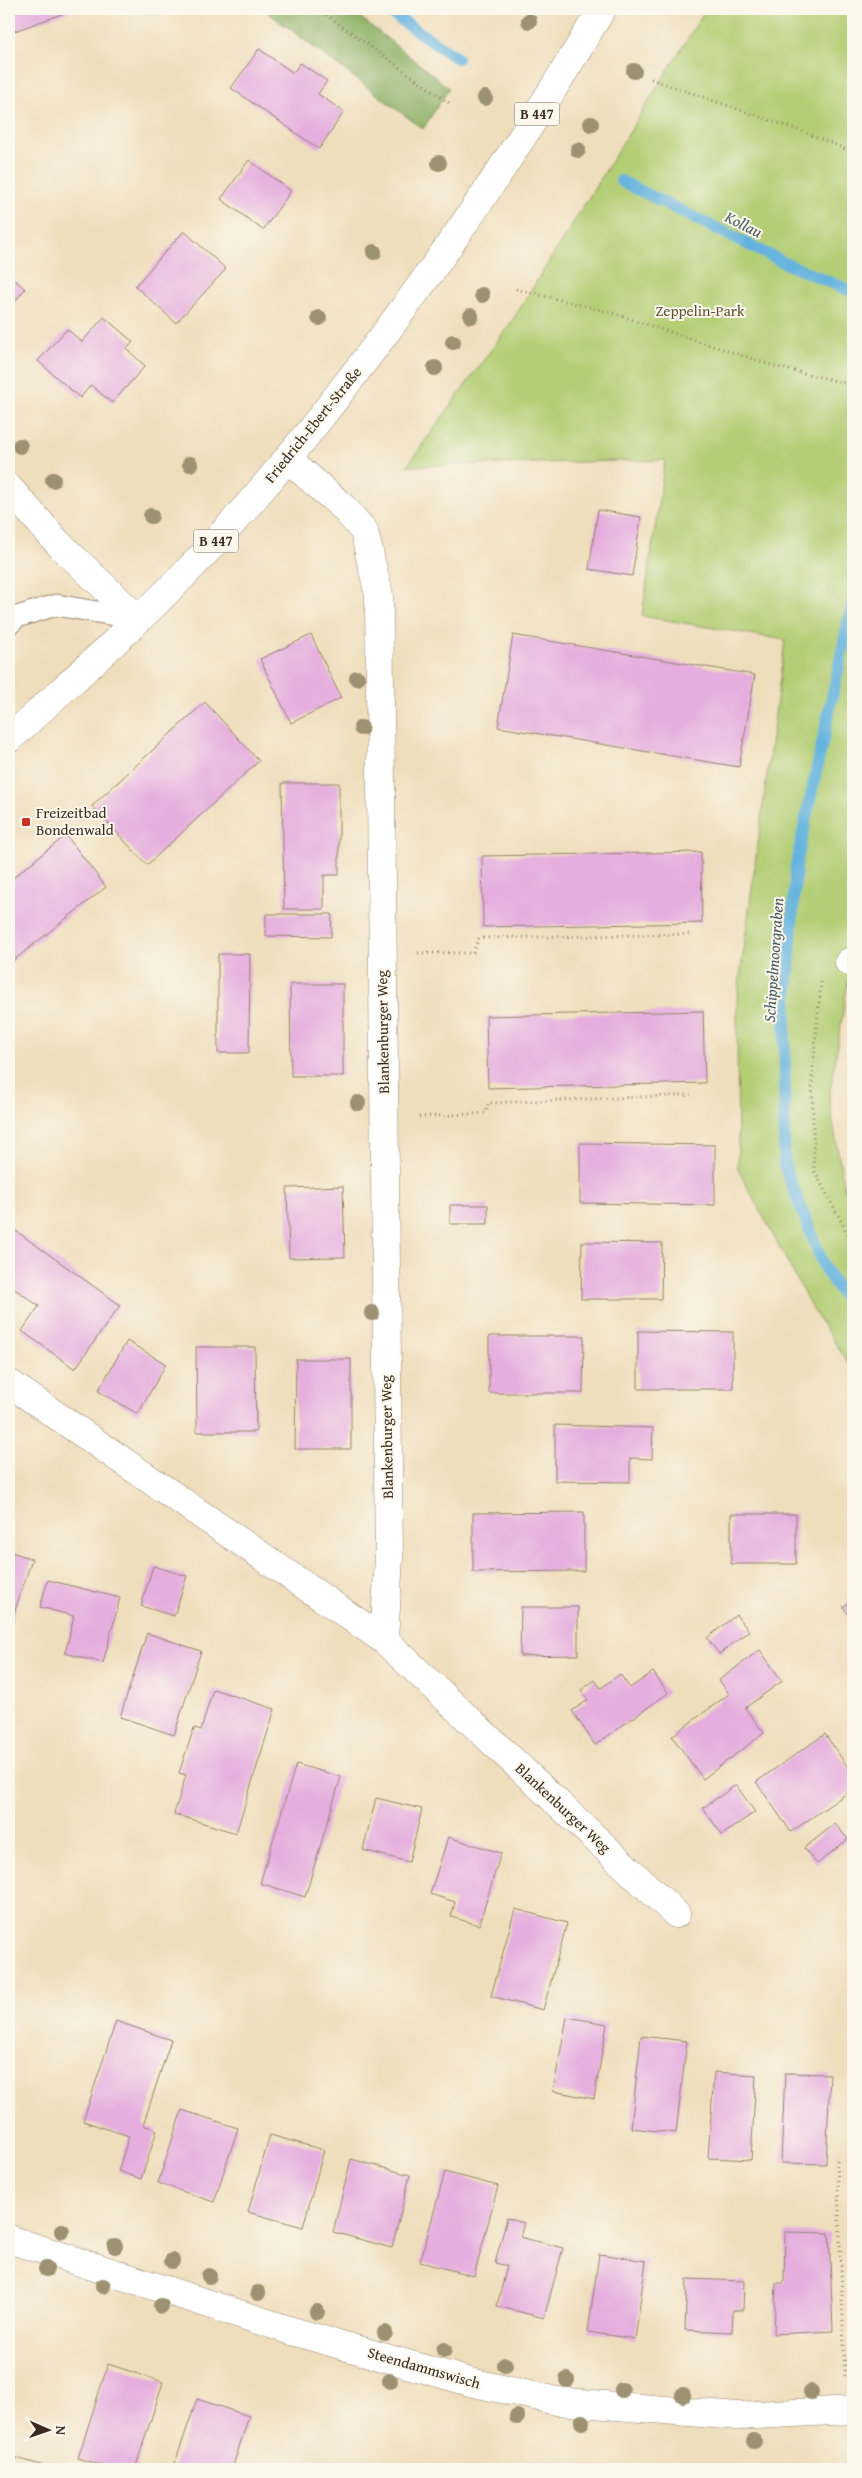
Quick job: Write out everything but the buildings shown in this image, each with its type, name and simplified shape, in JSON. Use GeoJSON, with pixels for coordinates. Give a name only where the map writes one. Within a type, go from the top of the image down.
{"type":"FeatureCollection","features":[{"type":"Feature","properties":{"kind":"street","name":"Friedrich-Ebert-Straße"},"geometry":{"type":"LineString","coordinates":[[9,739],[138,619],[214,543],[288,459],[422,286],[471,218],[602,9]]}},
{"type":"Feature","properties":{"kind":"street","name":"Blankenburger Weg"},"geometry":{"type":"LineString","coordinates":[[288,459],[344,508],[364,531],[379,595],[389,1558],[384,1640]]}},
{"type":"Feature","properties":{"kind":"street"},"geometry":{"type":"LineString","coordinates":[[9,488],[58,543],[138,619]]}},
{"type":"Feature","properties":{"kind":"street","name":"Blankenburger Weg"},"geometry":{"type":"LineString","coordinates":[[9,1383],[384,1640],[676,1914]]}},
{"type":"Feature","properties":{"kind":"street","name":"Steendammswisch"},"geometry":{"type":"LineString","coordinates":[[9,2240],[292,2331],[470,2382],[557,2401],[737,2416],[849,2410]]}},
{"type":"Feature","properties":{"kind":"lane"},"geometry":{"type":"LineString","coordinates":[[9,624],[17,617],[56,605],[138,619]]}},
{"type":"Feature","properties":{"kind":"path"},"geometry":{"type":"LineString","coordinates":[[318,9],[452,105]]}},
{"type":"Feature","properties":{"kind":"path"},"geometry":{"type":"LineString","coordinates":[[651,79],[801,131],[853,152]]}},
{"type":"Feature","properties":{"kind":"path"},"geometry":{"type":"LineString","coordinates":[[516,289],[609,312],[777,368],[853,384]]}},
{"type":"Feature","properties":{"kind":"path"},"geometry":{"type":"LineString","coordinates":[[382,953],[473,953],[480,938],[693,934]]}},
{"type":"Feature","properties":{"kind":"path"},"geometry":{"type":"LineString","coordinates":[[851,962],[822,961],[812,1078],[814,1170],[853,1244]]}},
{"type":"Feature","properties":{"kind":"path"},"geometry":{"type":"LineString","coordinates":[[384,1120],[486,1113],[488,1103],[691,1095]]}},
{"type":"Feature","properties":{"kind":"path"},"geometry":{"type":"LineString","coordinates":[[838,2160],[849,2410]]}},
{"type":"Feature","properties":{"kind":"green space"},"geometry":{"type":"Polygon","coordinates":[[[263,9],[350,9],[449,88],[423,129],[263,9]]]}},
{"type":"Feature","properties":{"kind":"green space","name":"Zeppelin-Park"},"geometry":{"type":"Polygon","coordinates":[[[706,9],[853,9],[853,950],[829,1098],[844,1188],[853,1206],[853,1370],[813,1310],[738,1169],[737,1000],[785,640],[642,616],[665,460],[407,466],[512,321],[706,9]]]}},
{"type":"Feature","properties":{"kind":"waterway","name":"Kollau"},"geometry":{"type":"LineString","coordinates":[[385,9],[457,58]]}},
{"type":"Feature","properties":{"kind":"waterway","name":"Kollau"},"geometry":{"type":"LineString","coordinates":[[621,181],[787,264],[853,292]]}},
{"type":"Feature","properties":{"kind":"waterway","name":"Schippelmoorgraben"},"geometry":{"type":"LineString","coordinates":[[853,600],[796,865],[785,1029],[784,1165],[825,1269],[853,1311]]}},
{"type":"Feature","properties":{"kind":"place","name":"Freizeitbad Bondenwald"},"geometry":{"type":"Point","coordinates":[26,822]}}]}
